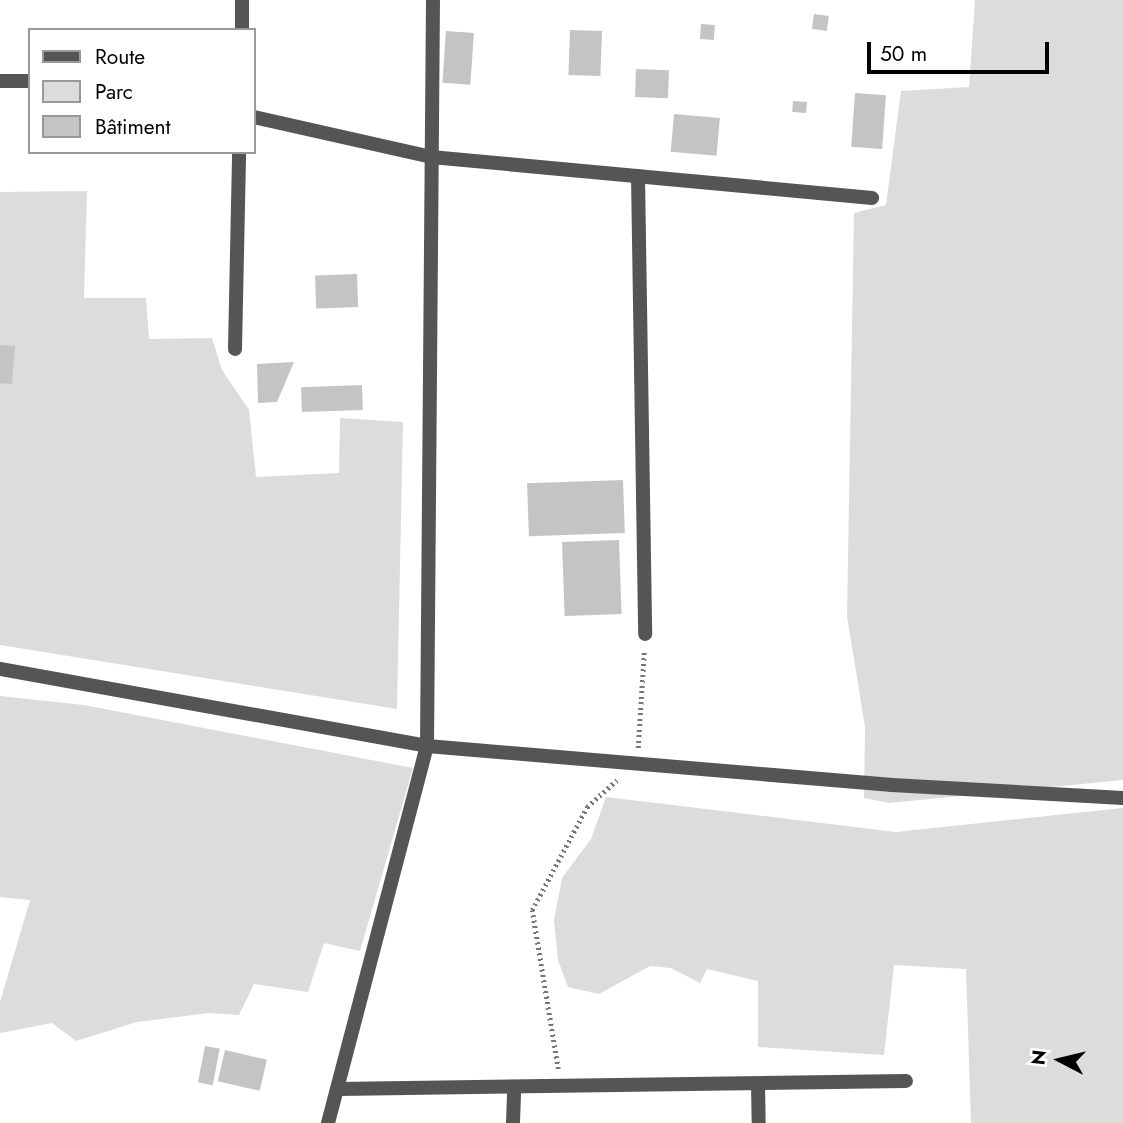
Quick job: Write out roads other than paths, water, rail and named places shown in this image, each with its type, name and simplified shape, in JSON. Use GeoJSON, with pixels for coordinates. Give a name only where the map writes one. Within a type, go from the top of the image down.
{"type":"FeatureCollection","features":[{"type":"Feature","properties":{"kind":"street"},"geometry":{"type":"LineString","coordinates":[[242,0],[242,28]]}},
{"type":"Feature","properties":{"kind":"street"},"geometry":{"type":"LineString","coordinates":[[328,1123],[427,746],[433,0]]}},
{"type":"Feature","properties":{"kind":"street"},"geometry":{"type":"LineString","coordinates":[[0,81],[28,81]]}},
{"type":"Feature","properties":{"kind":"street"},"geometry":{"type":"LineString","coordinates":[[256,117],[431,157],[872,198]]}},
{"type":"Feature","properties":{"kind":"street"},"geometry":{"type":"LineString","coordinates":[[235,349],[239,154]]}},
{"type":"Feature","properties":{"kind":"street"},"geometry":{"type":"LineString","coordinates":[[638,176],[645,634]]}},
{"type":"Feature","properties":{"kind":"street"},"geometry":{"type":"LineString","coordinates":[[0,669],[427,746],[892,785],[1123,797]]}},
{"type":"Feature","properties":{"kind":"street"},"geometry":{"type":"LineString","coordinates":[[338,1089],[906,1081]]}},
{"type":"Feature","properties":{"kind":"street"},"geometry":{"type":"LineString","coordinates":[[758,1084],[759,1123]]}},
{"type":"Feature","properties":{"kind":"street"},"geometry":{"type":"LineString","coordinates":[[513,1123],[514,1088]]}}]}
